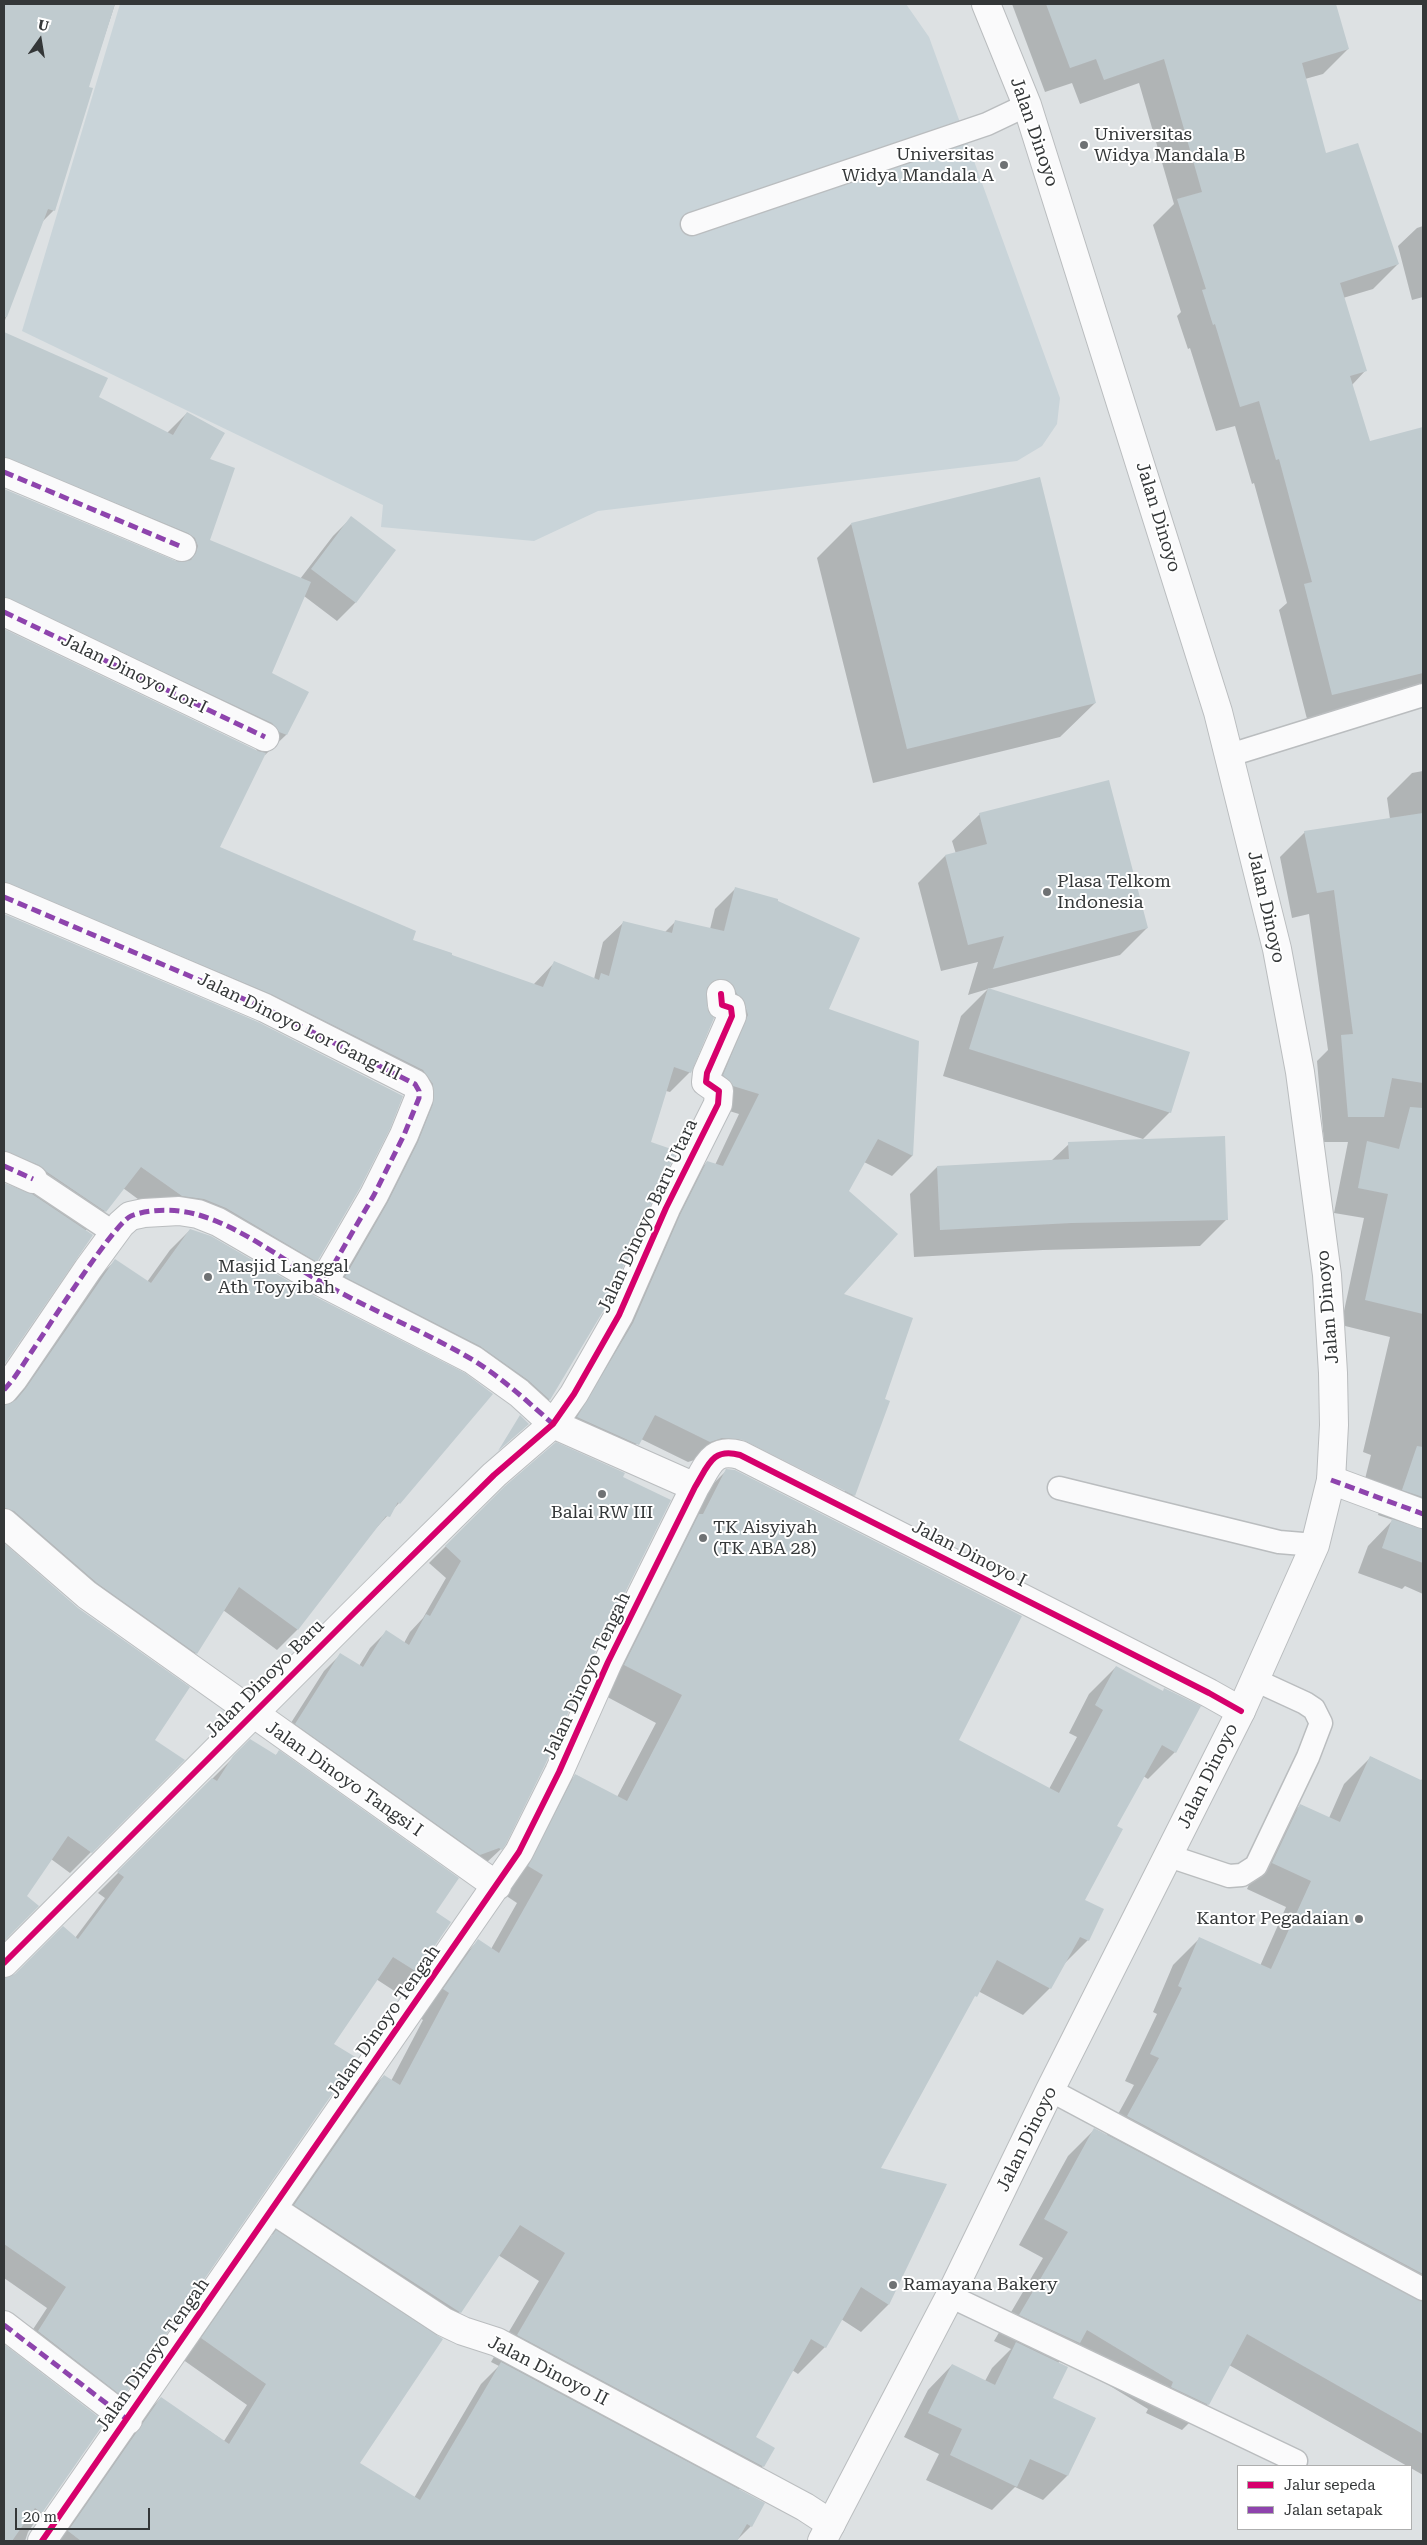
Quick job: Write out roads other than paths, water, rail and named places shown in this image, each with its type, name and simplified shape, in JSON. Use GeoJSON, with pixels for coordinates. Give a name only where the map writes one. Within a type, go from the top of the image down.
{"type":"FeatureCollection","features":[{"type":"Feature","properties":{"kind":"street","name":"Jalan Dinoyo"},"geometry":{"type":"LineString","coordinates":[[826,2533],[950,2296],[1050,2090],[1169,1856],[1255,1680],[1315,1545],[1331,1480],[1334,1425],[1333,1373],[1327,1275],[1300,1072],[1277,949],[1230,754],[1141,462],[1027,105],[986,4]]}},
{"type":"Feature","properties":{"kind":"street"},"geometry":{"type":"LineString","coordinates":[[4,472],[182,547]]}},
{"type":"Feature","properties":{"kind":"street","name":"Jalan Dinoyo Lor I"},"geometry":{"type":"LineString","coordinates":[[4,612],[265,737]]}},
{"type":"Feature","properties":{"kind":"street","name":"Jalan Dinoyo Lor Gang III"},"geometry":{"type":"LineString","coordinates":[[4,896],[265,1008],[416,1084],[419,1098],[404,1135],[374,1195],[323,1283]]}},
{"type":"Feature","properties":{"kind":"street","name":"Jalan Dinoyo Baru Utara"},"geometry":{"type":"LineString","coordinates":[[553,1424],[574,1394],[620,1315],[666,1208],[718,1104],[718,1091],[706,1082],[707,1073],[732,1016],[731,1008],[722,1005],[721,994]]}},
{"type":"Feature","properties":{"kind":"street"},"geometry":{"type":"LineString","coordinates":[[4,1166],[32,1179]]}},
{"type":"Feature","properties":{"kind":"street"},"geometry":{"type":"LineString","coordinates":[[4,1390],[114,1234],[130,1216],[144,1213],[179,1211],[198,1214],[234,1230],[323,1283],[473,1360],[519,1393],[553,1424],[695,1487]]}},
{"type":"Feature","properties":{"kind":"street","name":"Jalan Dinoyo Baru"},"geometry":{"type":"LineString","coordinates":[[4,1962],[251,1714],[494,1476],[553,1424]]}},
{"type":"Feature","properties":{"kind":"street","name":"Jalan Dinoyo I"},"geometry":{"type":"LineString","coordinates":[[695,1487],[712,1460],[719,1453],[728,1451],[740,1455],[1210,1693],[1240,1711]]}},
{"type":"Feature","properties":{"kind":"street"},"geometry":{"type":"LineString","coordinates":[[1331,1480],[1423,1514]]}},
{"type":"Feature","properties":{"kind":"street","name":"Jalan Dinoyo Tengah"},"geometry":{"type":"LineString","coordinates":[[42,2541],[128,2420],[519,1852],[543,1807],[608,1662],[695,1487]]}},
{"type":"Feature","properties":{"kind":"street","name":"Jalan Dinoyo Tangsi I"},"geometry":{"type":"LineString","coordinates":[[4,1523],[87,1595],[251,1714],[497,1886]]}},
{"type":"Feature","properties":{"kind":"street","name":"Jalan Dinoyo II"},"geometry":{"type":"LineString","coordinates":[[272,2209],[444,2322],[463,2331],[497,2342],[805,2507],[826,2533]]}},
{"type":"Feature","properties":{"kind":"street"},"geometry":{"type":"LineString","coordinates":[[4,2325],[128,2420]]}},
{"type":"Feature","properties":{"kind":"lane"},"geometry":{"type":"LineString","coordinates":[[692,224],[987,124],[1027,105]]}},
{"type":"Feature","properties":{"kind":"lane"},"geometry":{"type":"LineString","coordinates":[[1230,754],[1423,695]]}},
{"type":"Feature","properties":{"kind":"lane"},"geometry":{"type":"LineString","coordinates":[[32,1179],[114,1234]]}},
{"type":"Feature","properties":{"kind":"lane"},"geometry":{"type":"LineString","coordinates":[[1059,1488],[1279,1542],[1315,1545]]}},
{"type":"Feature","properties":{"kind":"lane"},"geometry":{"type":"LineString","coordinates":[[1169,1856],[1229,1876],[1242,1875],[1256,1866],[1308,1757],[1321,1723],[1314,1709],[1305,1703],[1255,1680]]}},
{"type":"Feature","properties":{"kind":"lane"},"geometry":{"type":"LineString","coordinates":[[1050,2090],[1423,2288]]}},
{"type":"Feature","properties":{"kind":"lane"},"geometry":{"type":"LineString","coordinates":[[950,2296],[1296,2461]]}},
{"type":"Feature","properties":{"kind":"place","name":"Universitas Widya Mandala B"},"geometry":{"type":"Point","coordinates":[1084,145]}},
{"type":"Feature","properties":{"kind":"place","name":"Universitas Widya Mandala A"},"geometry":{"type":"Point","coordinates":[1004,165]}},
{"type":"Feature","properties":{"kind":"place","name":"Plasa Telkom Indonesia"},"geometry":{"type":"Point","coordinates":[1047,892]}},
{"type":"Feature","properties":{"kind":"place","name":"Masjid Langgal Ath Toyyibah"},"geometry":{"type":"Point","coordinates":[208,1277]}},
{"type":"Feature","properties":{"kind":"place","name":"Balai RW III"},"geometry":{"type":"Point","coordinates":[602,1494]}},
{"type":"Feature","properties":{"kind":"place","name":"TK Aisyiyah (TK ABA 28)"},"geometry":{"type":"Point","coordinates":[703,1538]}},
{"type":"Feature","properties":{"kind":"place","name":"Kantor Pegadaian"},"geometry":{"type":"Point","coordinates":[1359,1919]}},
{"type":"Feature","properties":{"kind":"place","name":"Ramayana Bakery"},"geometry":{"type":"Point","coordinates":[893,2285]}}]}
